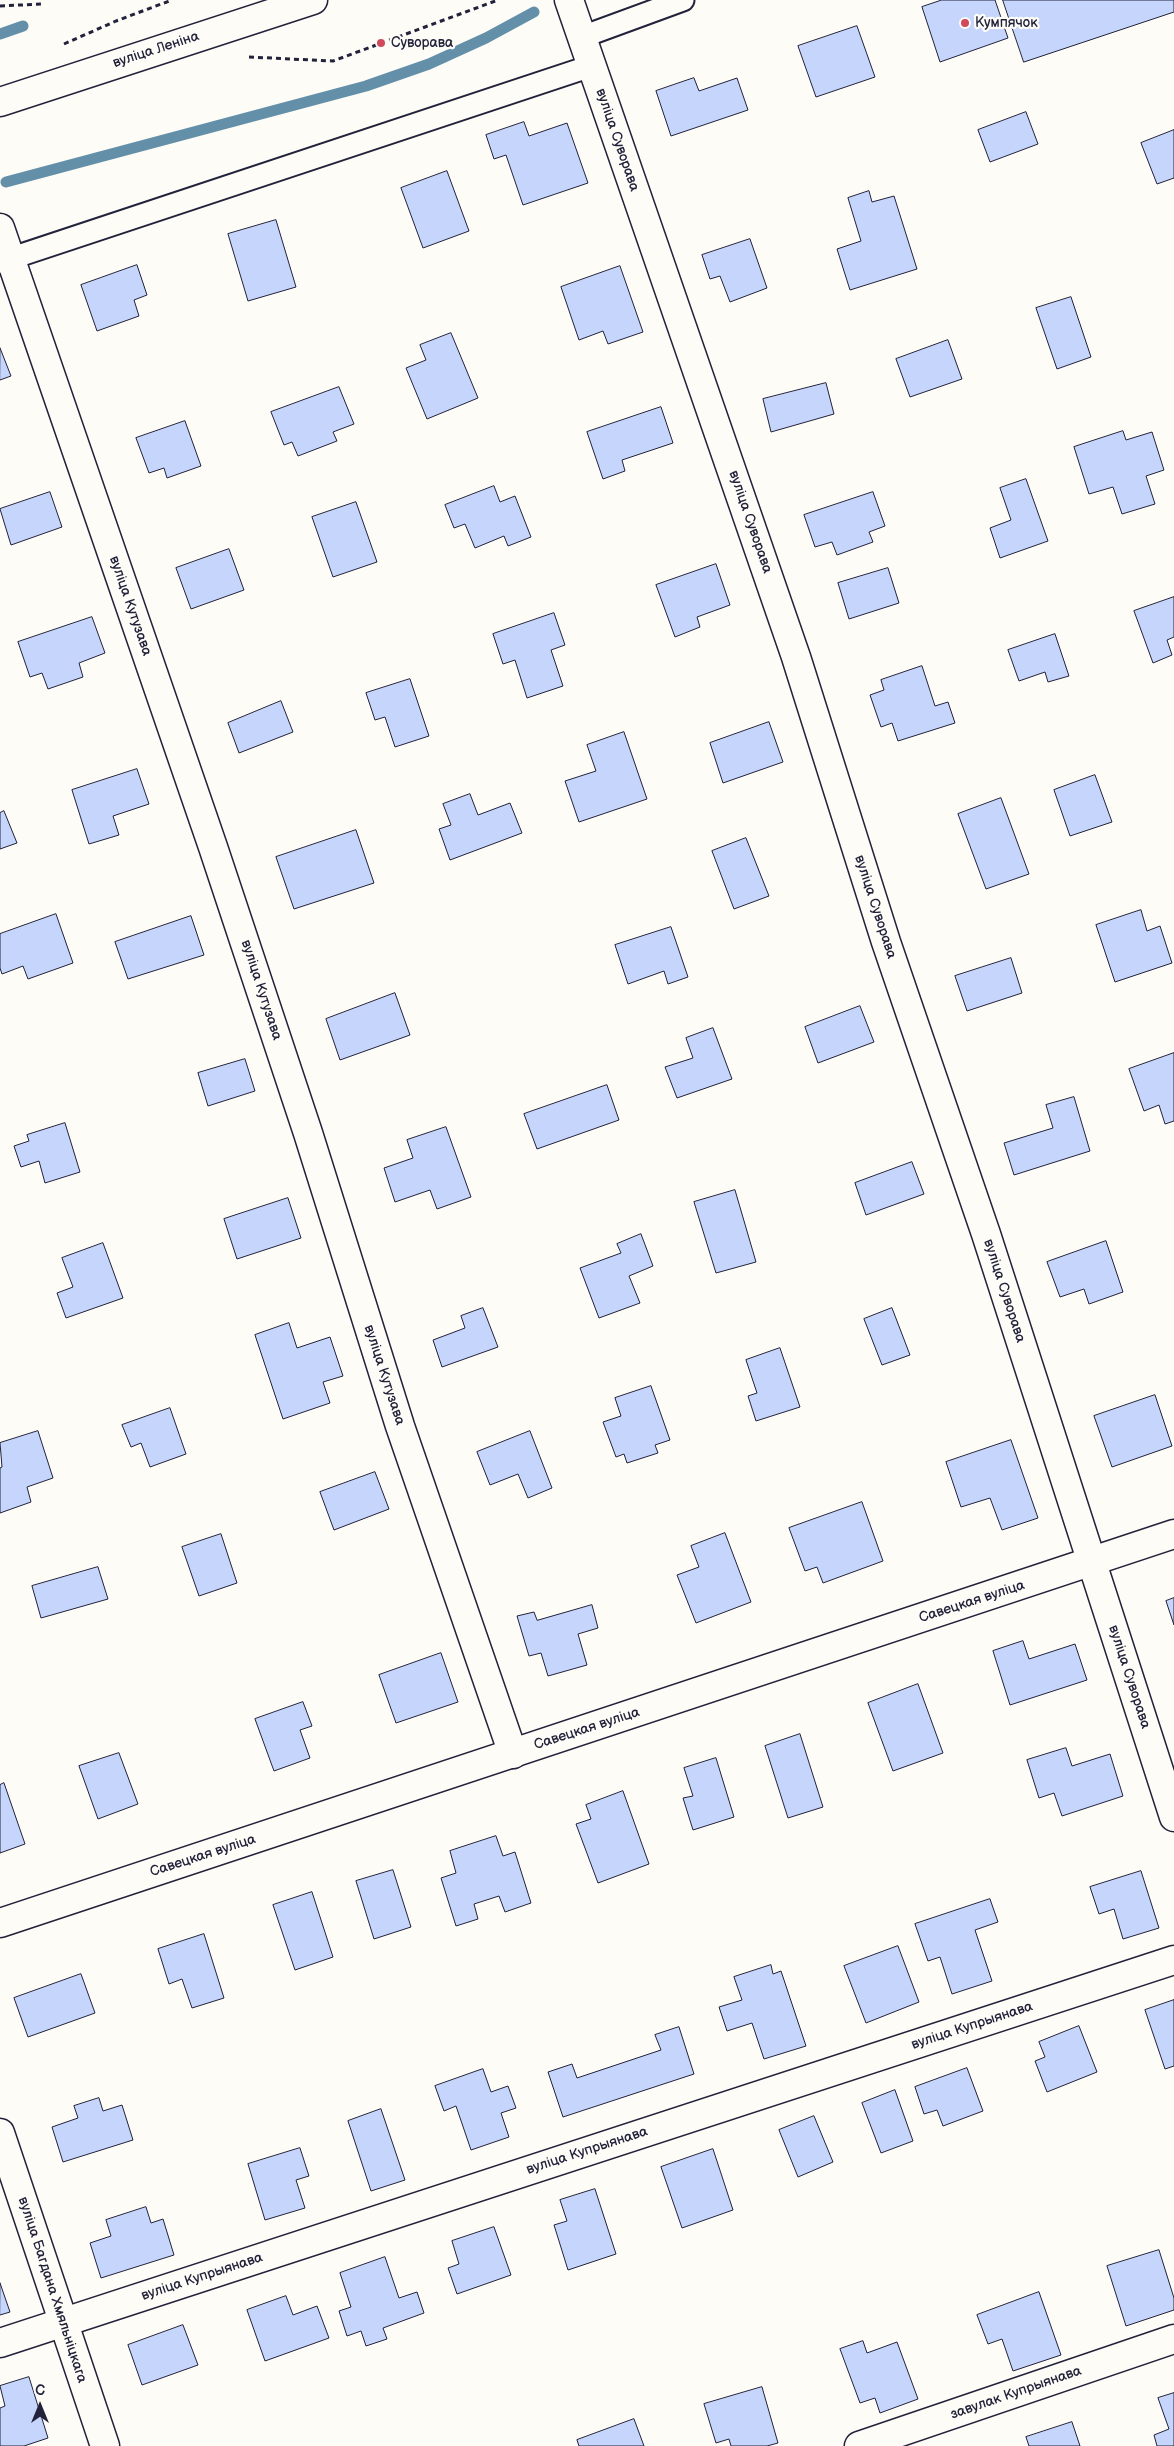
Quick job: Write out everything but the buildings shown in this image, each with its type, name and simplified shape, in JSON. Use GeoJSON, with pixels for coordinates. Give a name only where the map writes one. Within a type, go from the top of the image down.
{"type":"FeatureCollection","features":[{"type":"Feature","properties":{"kind":"street","name":"вуліца Леніна"},"geometry":{"type":"LineString","coordinates":[[0,102],[313,0]]}},
{"type":"Feature","properties":{"kind":"street","name":"вуліца Суворава"},"geometry":{"type":"LineString","coordinates":[[569,0],[796,657],[886,942],[986,1234],[1174,1817]]}},
{"type":"Feature","properties":{"kind":"street","name":"вуліца Кутузава"},"geometry":{"type":"LineString","coordinates":[[0,228],[5,261],[214,848],[308,1133],[400,1426],[513,1754]]}},
{"type":"Feature","properties":{"kind":"street","name":"Савецкая вуліца"},"geometry":{"type":"LineString","coordinates":[[0,1923],[1174,1534]]}},
{"type":"Feature","properties":{"kind":"street","name":"вуліца Купрыянава"},"geometry":{"type":"LineString","coordinates":[[0,2344],[1174,1960]]}},
{"type":"Feature","properties":{"kind":"street","name":"вуліца Багдана Хмяльніцкага"},"geometry":{"type":"LineString","coordinates":[[0,2133],[105,2446]]}},
{"type":"Feature","properties":{"kind":"street","name":"завулак Купрыянава"},"geometry":{"type":"LineString","coordinates":[[859,2446],[1174,2339]]}},
{"type":"Feature","properties":{"kind":"lane"},"geometry":{"type":"LineString","coordinates":[[582,36],[684,0]]}},
{"type":"Feature","properties":{"kind":"lane"},"geometry":{"type":"LineString","coordinates":[[5,261],[591,66]]}},
{"type":"Feature","properties":{"kind":"path"},"geometry":{"type":"LineString","coordinates":[[58,46],[116,20],[172,0]]}},
{"type":"Feature","properties":{"kind":"path"},"geometry":{"type":"LineString","coordinates":[[240,57],[333,61],[498,0]]}},
{"type":"Feature","properties":{"kind":"path"},"geometry":{"type":"LineString","coordinates":[[0,6],[41,4]]}},
{"type":"Feature","properties":{"kind":"waterway"},"geometry":{"type":"LineString","coordinates":[[6,182],[366,86],[429,64],[486,38],[534,12]]}},
{"type":"Feature","properties":{"kind":"waterway"},"geometry":{"type":"LineString","coordinates":[[0,34],[23,26]]}},
{"type":"Feature","properties":{"kind":"place","name":"Кумпячок"},"geometry":{"type":"Point","coordinates":[965,23]}},
{"type":"Feature","properties":{"kind":"place","name":"Суворава"},"geometry":{"type":"Point","coordinates":[381,43]}}]}
